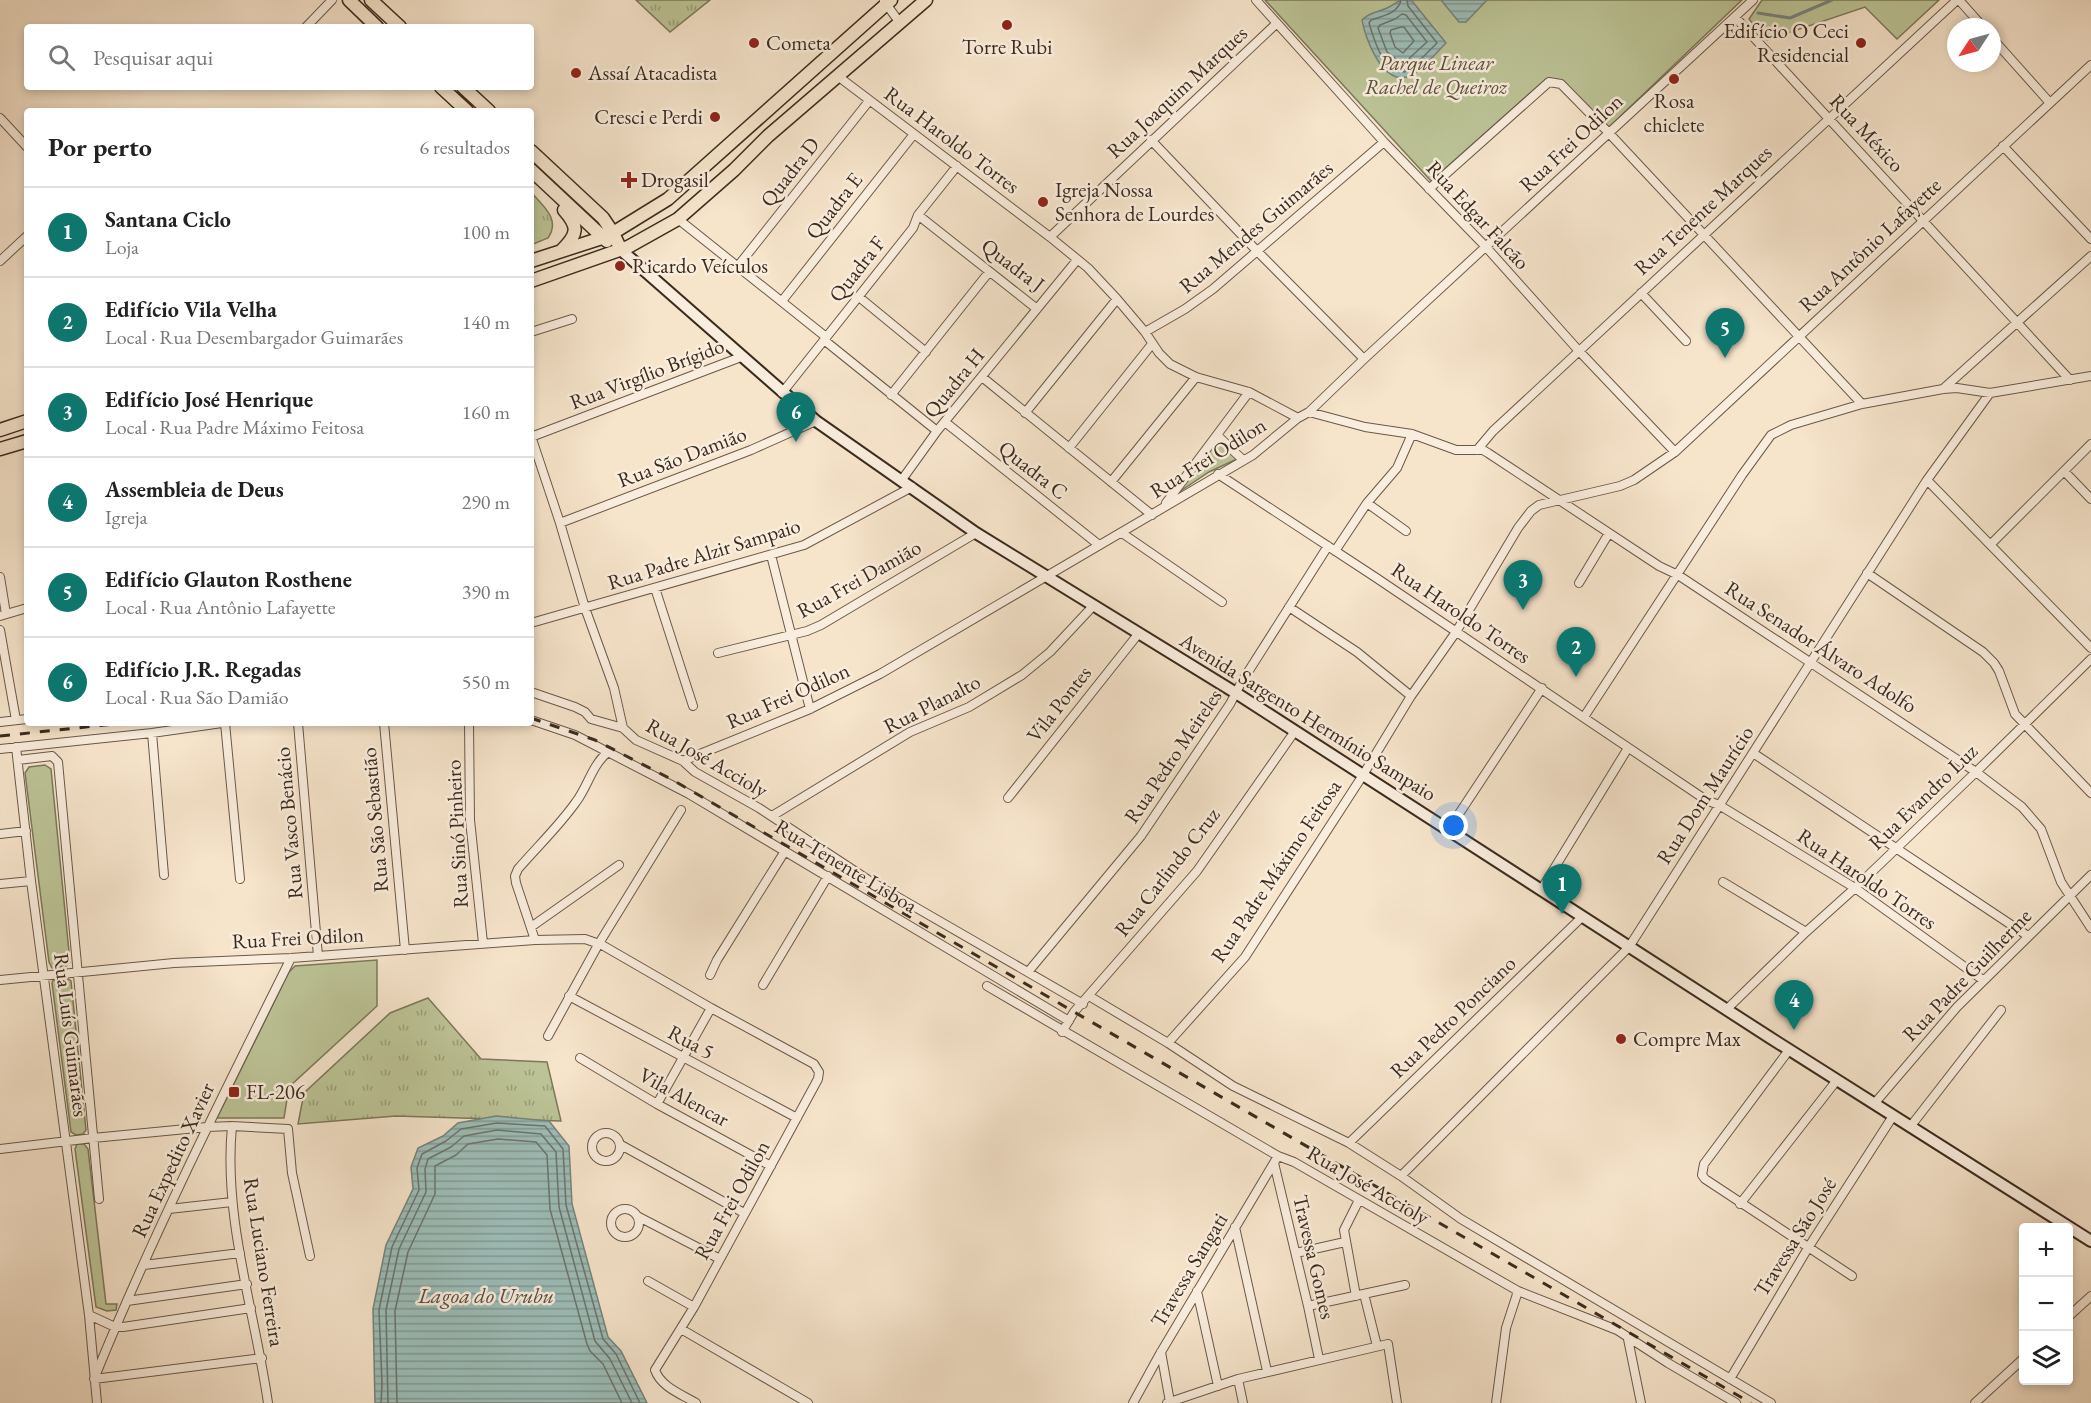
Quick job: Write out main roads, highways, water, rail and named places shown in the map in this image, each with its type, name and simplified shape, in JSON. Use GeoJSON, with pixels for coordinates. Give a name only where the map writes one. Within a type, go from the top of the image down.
{"type":"FeatureCollection","features":[{"type":"Feature","properties":{"kind":"main road"},"geometry":{"type":"LineString","coordinates":[[349,0],[374,24]]}},
{"type":"Feature","properties":{"kind":"main road"},"geometry":{"type":"LineString","coordinates":[[371,0],[396,24]]}},
{"type":"Feature","properties":{"kind":"main road"},"geometry":{"type":"LineString","coordinates":[[534,280],[621,250],[678,219],[734,170],[768,136],[926,0]]}},
{"type":"Feature","properties":{"kind":"main road"},"geometry":{"type":"LineString","coordinates":[[534,260],[608,235],[649,213],[683,187],[887,1]]}},
{"type":"Feature","properties":{"kind":"main road"},"geometry":{"type":"LineString","coordinates":[[444,90],[464,108]]}},
{"type":"Feature","properties":{"kind":"main road"},"geometry":{"type":"LineString","coordinates":[[466,90],[486,108]]}},
{"type":"Feature","properties":{"kind":"main road","name":"Avenida Sargento Hermínio Sampaio"},"geometry":{"type":"LineString","coordinates":[[534,154],[603,218],[608,235]]}},
{"type":"Feature","properties":{"kind":"main road"},"geometry":{"type":"LineString","coordinates":[[534,173],[570,216],[575,226],[571,241],[562,251]]}},
{"type":"Feature","properties":{"kind":"main road","name":"Avenida Sargento Hermínio Sampaio"},"geometry":{"type":"LineString","coordinates":[[534,173],[608,235],[621,250],[816,421],[976,533],[1236,693],[1726,1010],[2091,1241]]}},
{"type":"Feature","properties":{"kind":"main road"},"geometry":{"type":"LineString","coordinates":[[0,430],[24,423]]}},
{"type":"Feature","properties":{"kind":"main road"},"geometry":{"type":"LineString","coordinates":[[0,449],[24,442]]}},
{"type":"Feature","properties":{"kind":"water"},"geometry":{"type":"Polygon","coordinates":[[[1402,0],[1412,1],[1446,43],[1417,72],[1407,77],[1390,74],[1383,67],[1371,48],[1362,20],[1402,0]]]}},
{"type":"Feature","properties":{"kind":"water"},"geometry":{"type":"Polygon","coordinates":[[[1441,0],[1487,0],[1466,22],[1459,22],[1441,0]]]}},
{"type":"Feature","properties":{"kind":"water","name":"Lagoa do Urubu"},"geometry":{"type":"Polygon","coordinates":[[[496,1116],[549,1121],[569,1146],[572,1204],[608,1337],[621,1351],[647,1403],[375,1403],[373,1309],[386,1245],[413,1189],[411,1167],[418,1148],[443,1136],[458,1123],[496,1116]]]}},
{"type":"Feature","properties":{"kind":"waterway"},"geometry":{"type":"LineString","coordinates":[[1758,13],[1790,18],[1832,0]]}},
{"type":"Feature","properties":{"kind":"railway"},"geometry":{"type":"LineString","coordinates":[[534,719],[595,740],[671,779],[1751,1403]]}},
{"type":"Feature","properties":{"kind":"railway"},"geometry":{"type":"LineString","coordinates":[[0,736],[95,726]]}},
{"type":"Feature","properties":{"kind":"place","name":"Torre Rubi"},"geometry":{"type":"Point","coordinates":[1007,25]}},
{"type":"Feature","properties":{"kind":"place","name":"Cometa"},"geometry":{"type":"Point","coordinates":[754,43]}},
{"type":"Feature","properties":{"kind":"place","name":"Edifício O Ceci Residencial"},"geometry":{"type":"Point","coordinates":[1861,43]}},
{"type":"Feature","properties":{"kind":"place","name":"Assaí Atacadista"},"geometry":{"type":"Point","coordinates":[576,73]}},
{"type":"Feature","properties":{"kind":"place","name":"Rosa chiclete"},"geometry":{"type":"Point","coordinates":[1674,79]}},
{"type":"Feature","properties":{"kind":"place","name":"Cresci e Perdi"},"geometry":{"type":"Point","coordinates":[715,117]}},
{"type":"Feature","properties":{"kind":"place","name":"Drogasil"},"geometry":{"type":"Point","coordinates":[629,180]}},
{"type":"Feature","properties":{"kind":"place","name":"Igreja Nossa Senhora de Lourdes"},"geometry":{"type":"Point","coordinates":[1043,202]}},
{"type":"Feature","properties":{"kind":"place","name":"Ricardo Veículos"},"geometry":{"type":"Point","coordinates":[620,266]}},
{"type":"Feature","properties":{"kind":"place","name":"Edifício Glauton Rosthene"},"geometry":{"type":"Point","coordinates":[1725,358]}},
{"type":"Feature","properties":{"kind":"place","name":"Edifício J.R. Regadas"},"geometry":{"type":"Point","coordinates":[796,442]}},
{"type":"Feature","properties":{"kind":"place","name":"Edifício José Henrique"},"geometry":{"type":"Point","coordinates":[1523,610]}},
{"type":"Feature","properties":{"kind":"place","name":"Edifício Vila Velha"},"geometry":{"type":"Point","coordinates":[1576,677]}},
{"type":"Feature","properties":{"kind":"place","name":"Santana Ciclo"},"geometry":{"type":"Point","coordinates":[1562,914]}},
{"type":"Feature","properties":{"kind":"place","name":"Assembleia de Deus"},"geometry":{"type":"Point","coordinates":[1794,1030]}},
{"type":"Feature","properties":{"kind":"place","name":"Compre Max"},"geometry":{"type":"Point","coordinates":[1621,1039]}},
{"type":"Feature","properties":{"kind":"place","name":"FL-206"},"geometry":{"type":"Point","coordinates":[234,1092]}},
{"type":"Feature","properties":{"kind":"park label","name":"Parque Linear Rachel de Queiroz"},"geometry":{"type":"Point","coordinates":[1436,75]}}]}
